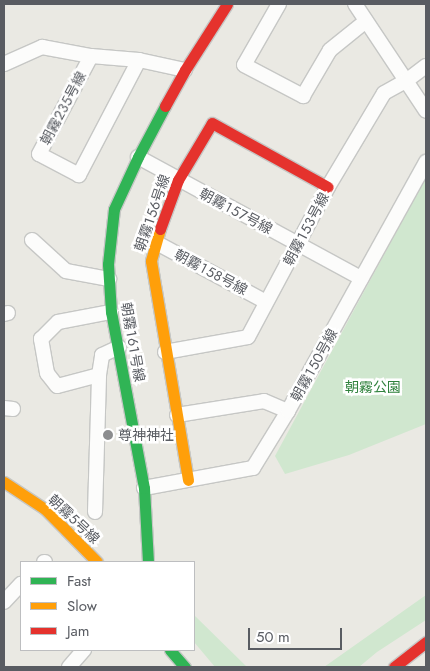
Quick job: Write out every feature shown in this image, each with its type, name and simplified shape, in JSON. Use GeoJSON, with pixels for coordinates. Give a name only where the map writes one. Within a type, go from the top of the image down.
{"type":"FeatureCollection","features":[{"type":"Feature","properties":{"kind":"street","name":"朝霧１６１号線"},"geometry":{"type":"LineString","coordinates":[[148,561],[144,488],[111,312],[109,279],[114,209],[138,158],[185,70],[227,4]]}},
{"type":"Feature","properties":{"kind":"street"},"geometry":{"type":"LineString","coordinates":[[279,4],[244,65],[303,96],[330,50],[366,21]]}},
{"type":"Feature","properties":{"kind":"street"},"geometry":{"type":"LineString","coordinates":[[355,4],[426,111]]}},
{"type":"Feature","properties":{"kind":"street"},"geometry":{"type":"LineString","coordinates":[[4,64],[42,47],[91,56]]}},
{"type":"Feature","properties":{"kind":"street","name":"朝霧２３５号線"},"geometry":{"type":"LineString","coordinates":[[139,60],[79,175],[39,154],[91,56],[139,60],[185,70]]}},
{"type":"Feature","properties":{"kind":"street","name":"朝霧１５３号線"},"geometry":{"type":"LineString","coordinates":[[165,352],[248,337],[299,245],[328,187],[384,93],[406,81],[426,66]]}},
{"type":"Feature","properties":{"kind":"street","name":"朝霧１５６号線"},"geometry":{"type":"LineString","coordinates":[[188,480],[151,262],[155,242],[178,180],[212,123],[328,187]]}},
{"type":"Feature","properties":{"kind":"street","name":"朝霧１５７号線"},"geometry":{"type":"LineString","coordinates":[[138,158],[361,278]]}},
{"type":"Feature","properties":{"kind":"street","name":"朝霧１５０号線"},"geometry":{"type":"LineString","coordinates":[[144,488],[253,468],[288,411],[426,162]]}},
{"type":"Feature","properties":{"kind":"street"},"geometry":{"type":"LineString","coordinates":[[32,240],[66,271],[109,279]]}},
{"type":"Feature","properties":{"kind":"street","name":"朝霧１５８号線"},"geometry":{"type":"LineString","coordinates":[[155,242],[266,302]]}},
{"type":"Feature","properties":{"kind":"street"},"geometry":{"type":"LineString","coordinates":[[98,375],[57,386],[47,373],[40,339],[58,322],[111,312]]}},
{"type":"Feature","properties":{"kind":"street"},"geometry":{"type":"LineString","coordinates":[[95,512],[98,375],[102,354],[119,347]]}},
{"type":"Feature","properties":{"kind":"street"},"geometry":{"type":"LineString","coordinates":[[177,415],[264,401],[288,411]]}},
{"type":"Feature","properties":{"kind":"street","name":"朝霧５号線"},"geometry":{"type":"LineString","coordinates":[[4,482],[45,509],[96,561]]}},
{"type":"Feature","properties":{"kind":"street"},"geometry":{"type":"LineString","coordinates":[[4,602],[20,585]]}},
{"type":"Feature","properties":{"kind":"street"},"geometry":{"type":"LineString","coordinates":[[394,667],[426,642]]}},
{"type":"Feature","properties":{"kind":"street"},"geometry":{"type":"LineString","coordinates":[[69,667],[83,651]]}},
{"type":"Feature","properties":{"kind":"street"},"geometry":{"type":"LineString","coordinates":[[171,651],[185,667]]}},
{"type":"Feature","properties":{"kind":"street"},"geometry":{"type":"LineString","coordinates":[[407,667],[426,651]]}},
{"type":"Feature","properties":{"kind":"green space","name":"朝霧公園"},"geometry":{"type":"Polygon","coordinates":[[[426,177],[426,424],[349,455],[285,474],[275,456],[426,177]]]}},
{"type":"Feature","properties":{"kind":"green space"},"geometry":{"type":"Polygon","coordinates":[[[426,595],[426,620],[377,652],[359,667],[324,667],[426,595]]]}},
{"type":"Feature","properties":{"kind":"green space"},"geometry":{"type":"Polygon","coordinates":[[[195,616],[247,667],[215,667],[195,643],[195,616]]]}},
{"type":"Feature","properties":{"kind":"traffic: fast"},"geometry":{"type":"LineString","coordinates":[[148,561],[144,488],[111,312],[108,264],[114,209],[138,157],[165,106]]}},
{"type":"Feature","properties":{"kind":"traffic: fast"},"geometry":{"type":"LineString","coordinates":[[171,651],[185,667]]}},
{"type":"Feature","properties":{"kind":"traffic: slow"},"geometry":{"type":"LineString","coordinates":[[160,229],[151,261],[188,480]]}},
{"type":"Feature","properties":{"kind":"traffic: slow"},"geometry":{"type":"LineString","coordinates":[[4,482],[45,509],[96,561]]}},
{"type":"Feature","properties":{"kind":"traffic: jam"},"geometry":{"type":"LineString","coordinates":[[165,106],[185,70],[227,4]]}},
{"type":"Feature","properties":{"kind":"traffic: jam"},"geometry":{"type":"LineString","coordinates":[[160,229],[178,180],[212,123],[328,187]]}},
{"type":"Feature","properties":{"kind":"traffic: jam"},"geometry":{"type":"LineString","coordinates":[[394,667],[426,642]]}},
{"type":"Feature","properties":{"kind":"place","name":"尊神神社"},"geometry":{"type":"Point","coordinates":[108,435]}}]}
